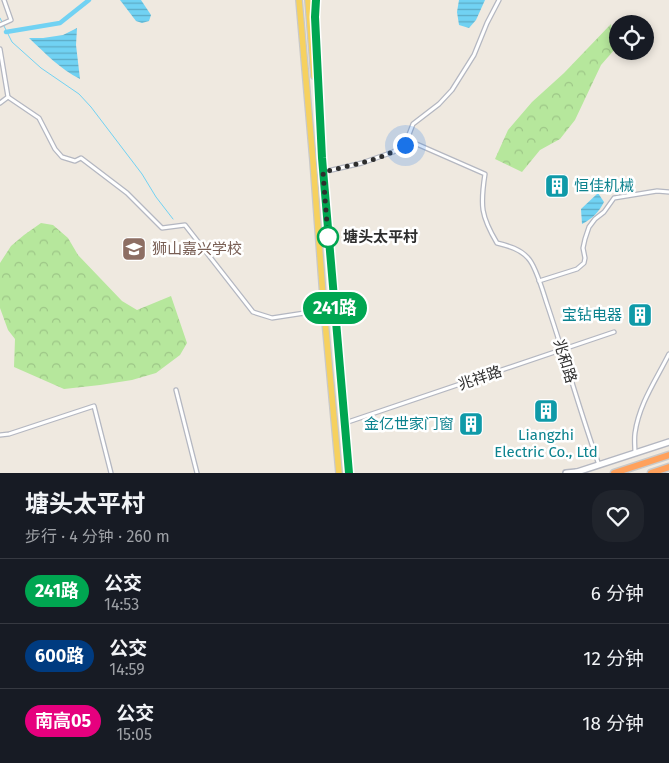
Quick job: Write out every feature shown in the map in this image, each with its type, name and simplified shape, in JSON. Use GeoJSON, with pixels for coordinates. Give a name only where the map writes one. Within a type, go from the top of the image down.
{"type":"FeatureCollection","features":[{"type":"Feature","properties":{"kind":"highway"},"geometry":{"type":"LineString","coordinates":[[614,473],[669,455]]}},
{"type":"Feature","properties":{"kind":"highway"},"geometry":{"type":"LineString","coordinates":[[651,473],[669,467]]}},
{"type":"Feature","properties":{"kind":"main road"},"geometry":{"type":"LineString","coordinates":[[297,0],[300,15],[313,161],[339,473]]}},
{"type":"Feature","properties":{"kind":"main road"},"geometry":{"type":"LineString","coordinates":[[308,0],[349,473]]}},
{"type":"Feature","properties":{"kind":"main road"},"geometry":{"type":"LineString","coordinates":[[316,0],[315,17],[322,158]]}},
{"type":"Feature","properties":{"kind":"main road"},"geometry":{"type":"LineString","coordinates":[[566,473],[599,465],[669,442]]}},
{"type":"Feature","properties":{"kind":"street"},"geometry":{"type":"LineString","coordinates":[[0,25],[11,20],[4,0]]}},
{"type":"Feature","properties":{"kind":"street"},"geometry":{"type":"LineString","coordinates":[[323,172],[362,163],[393,152],[405,145],[413,124],[439,104],[452,90],[474,55],[499,0]]}},
{"type":"Feature","properties":{"kind":"street"},"geometry":{"type":"LineString","coordinates":[[0,49],[8,97],[39,118],[55,149],[62,157],[75,161],[81,158],[127,192],[162,228],[185,226],[253,312],[272,318],[324,310]]}},
{"type":"Feature","properties":{"kind":"street"},"geometry":{"type":"LineString","coordinates":[[0,103],[8,97]]}},
{"type":"Feature","properties":{"kind":"street","name":"兆和路"},"geometry":{"type":"LineString","coordinates":[[407,138],[412,142],[486,174],[482,193],[482,208],[488,228],[497,243],[516,248],[529,258],[539,281],[599,465]]}},
{"type":"Feature","properties":{"kind":"street"},"geometry":{"type":"LineString","coordinates":[[539,281],[577,269],[584,263],[583,248],[589,227],[604,212],[614,198],[657,191],[669,192]]}},
{"type":"Feature","properties":{"kind":"street","name":"兆祥路"},"geometry":{"type":"LineString","coordinates":[[345,423],[614,332]]}},
{"type":"Feature","properties":{"kind":"street"},"geometry":{"type":"LineString","coordinates":[[635,453],[634,434],[642,407],[669,354]]}},
{"type":"Feature","properties":{"kind":"street"},"geometry":{"type":"LineString","coordinates":[[176,390],[197,473]]}},
{"type":"Feature","properties":{"kind":"street"},"geometry":{"type":"LineString","coordinates":[[0,435],[10,434],[94,406],[111,473]]}},
{"type":"Feature","properties":{"kind":"green space"},"geometry":{"type":"Polygon","coordinates":[[[609,26],[609,56],[601,65],[575,120],[560,139],[540,150],[522,172],[495,159],[508,130],[532,102],[564,73],[609,26]]]}},
{"type":"Feature","properties":{"kind":"green space"},"geometry":{"type":"Polygon","coordinates":[[[41,223],[53,225],[68,238],[78,255],[122,301],[137,310],[171,296],[187,343],[180,355],[156,373],[132,380],[64,389],[14,367],[15,339],[8,330],[0,308],[0,263],[11,246],[41,223]]]}},
{"type":"Feature","properties":{"kind":"water"},"geometry":{"type":"Polygon","coordinates":[[[120,0],[141,0],[151,15],[149,21],[142,23],[136,21],[120,0]]]}},
{"type":"Feature","properties":{"kind":"water"},"geometry":{"type":"Polygon","coordinates":[[[459,0],[485,0],[476,20],[469,28],[459,25],[457,12],[459,0]]]}},
{"type":"Feature","properties":{"kind":"water"},"geometry":{"type":"Polygon","coordinates":[[[77,28],[76,45],[80,79],[59,66],[29,38],[63,35],[77,28]]]}},
{"type":"Feature","properties":{"kind":"water"},"geometry":{"type":"Polygon","coordinates":[[[598,193],[604,202],[595,215],[582,224],[581,209],[598,193]]]}},
{"type":"Feature","properties":{"kind":"waterway"},"geometry":{"type":"LineString","coordinates":[[6,32],[60,23],[89,0]]}},
{"type":"Feature","properties":{"kind":"waterway"},"geometry":{"type":"LineString","coordinates":[[0,18],[12,42],[41,68],[79,94],[91,107],[142,174],[156,197],[173,219]]}},
{"type":"Feature","properties":{"kind":"bus line","name":"241路"},"geometry":{"type":"LineString","coordinates":[[316,0],[315,17],[322,158],[349,473]]}},
{"type":"Feature","properties":{"kind":"place","name":"恒佳机械"},"geometry":{"type":"Point","coordinates":[557,186]}},
{"type":"Feature","properties":{"kind":"place","name":"塘头太平村"},"geometry":{"type":"Point","coordinates":[328,237]}},
{"type":"Feature","properties":{"kind":"place","name":"狮山嘉兴学校"},"geometry":{"type":"Point","coordinates":[134,249]}},
{"type":"Feature","properties":{"kind":"place","name":"宝钻电器"},"geometry":{"type":"Point","coordinates":[640,315]}},
{"type":"Feature","properties":{"kind":"place","name":"Liangzhi Electric Co., Ltd"},"geometry":{"type":"Point","coordinates":[546,411]}},
{"type":"Feature","properties":{"kind":"place","name":"金亿世家门窗"},"geometry":{"type":"Point","coordinates":[471,424]}},
{"type":"Feature","properties":{"kind":"route"},"geometry":{"type":"LineString","coordinates":[[328,237],[323,172],[362,163],[393,152],[405,145]]}}]}
